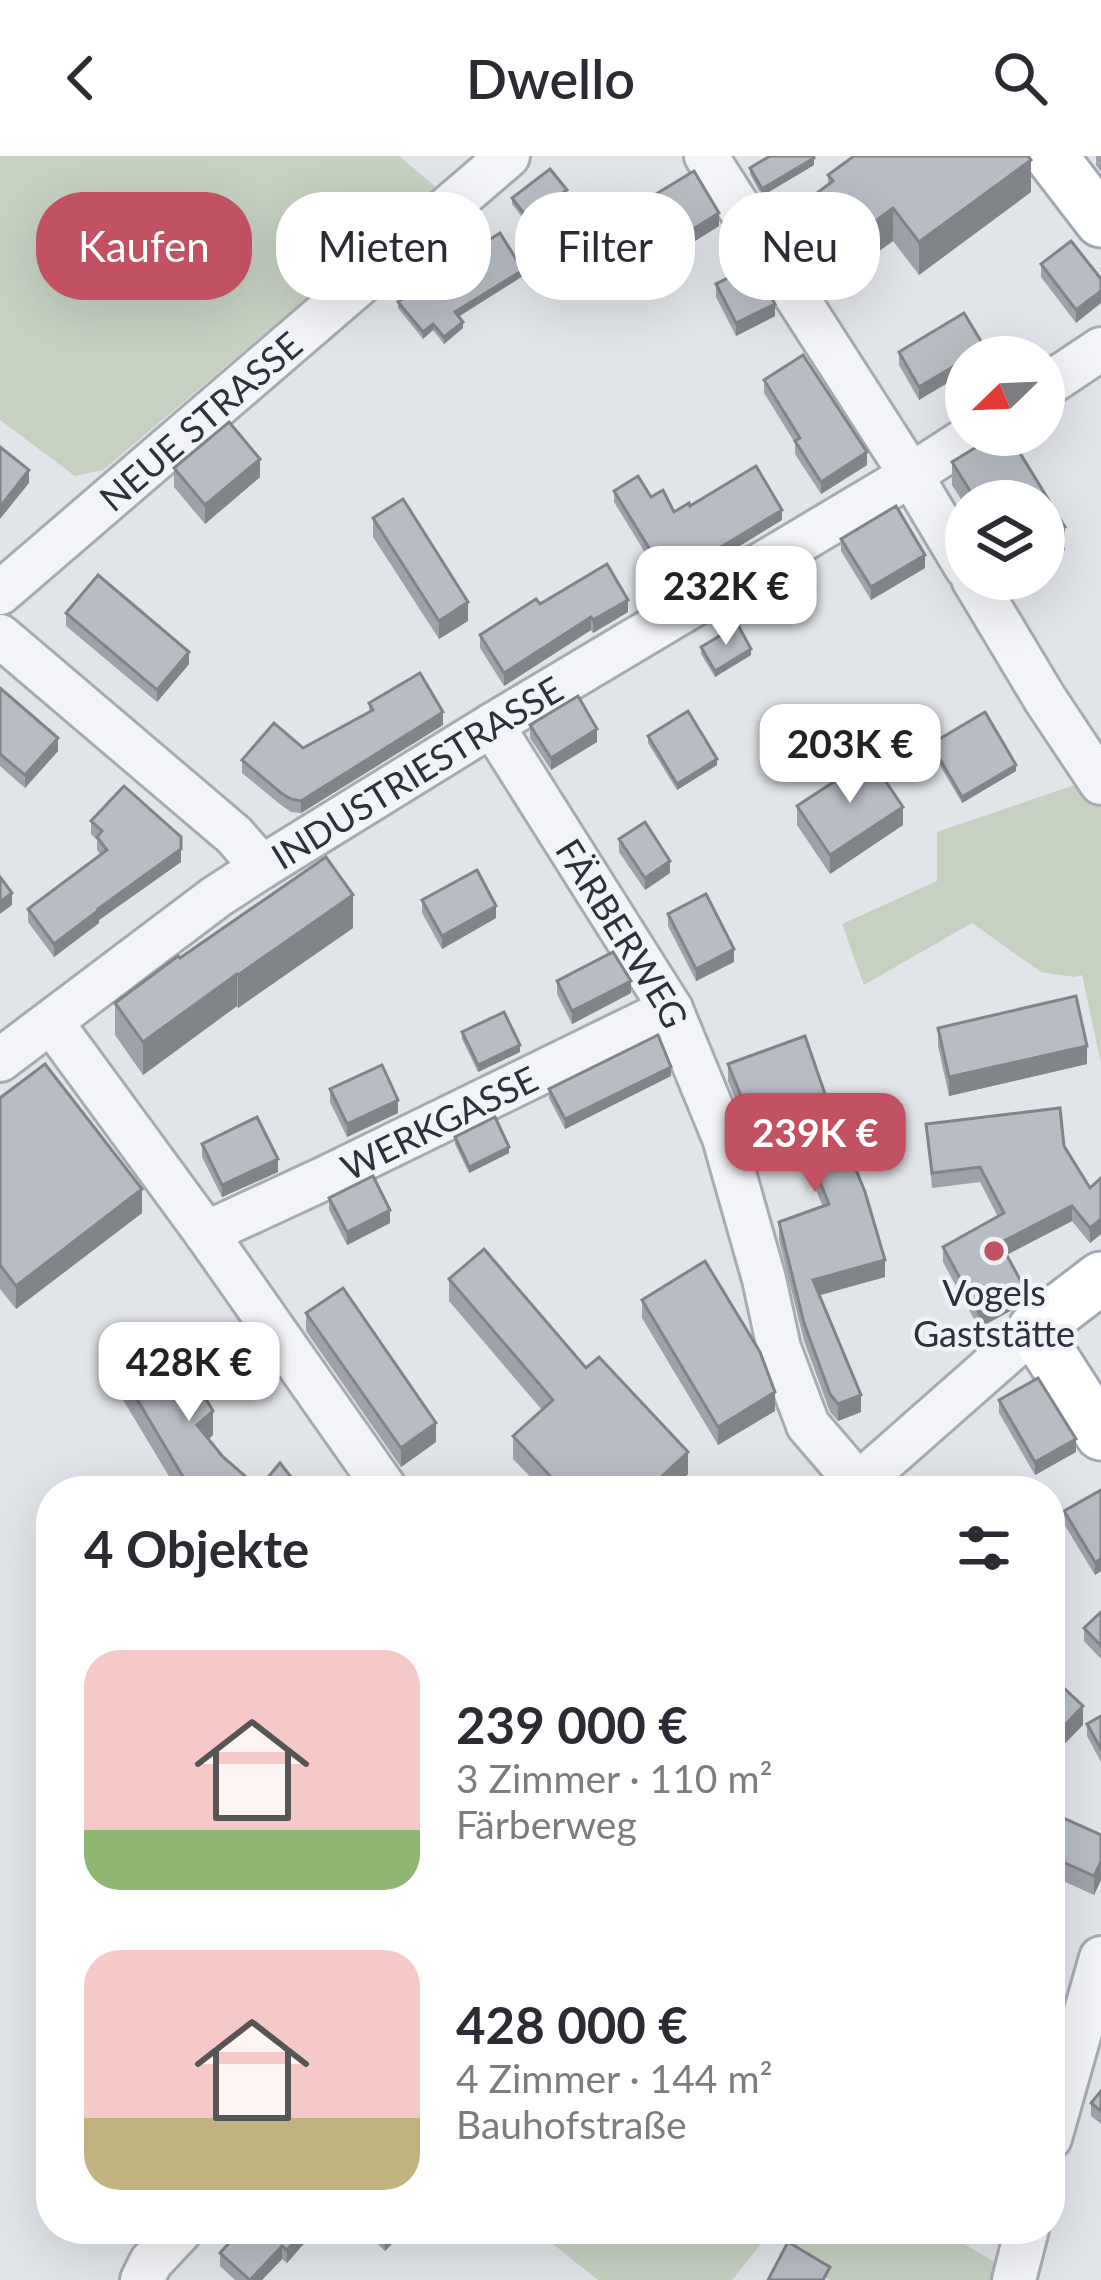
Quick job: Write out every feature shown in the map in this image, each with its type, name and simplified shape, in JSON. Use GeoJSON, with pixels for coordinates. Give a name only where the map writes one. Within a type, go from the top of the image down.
{"type":"FeatureCollection","features":[{"type":"Feature","properties":{"kind":"main road"},"geometry":{"type":"LineString","coordinates":[[1051,156],[1101,220]]}},
{"type":"Feature","properties":{"kind":"main road"},"geometry":{"type":"LineString","coordinates":[[1101,1278],[1034,1329],[1101,1434]]}},
{"type":"Feature","properties":{"kind":"street","name":"NEUE STRASSE"},"geometry":{"type":"LineString","coordinates":[[0,593],[508,156]]}},
{"type":"Feature","properties":{"kind":"street"},"geometry":{"type":"LineString","coordinates":[[706,156],[945,532]]}},
{"type":"Feature","properties":{"kind":"street"},"geometry":{"type":"LineString","coordinates":[[1065,374],[1101,349]]}},
{"type":"Feature","properties":{"kind":"street","name":"INDUSTRIESTRASSE"},"geometry":{"type":"LineString","coordinates":[[0,1060],[262,866],[945,453]]}},
{"type":"Feature","properties":{"kind":"street"},"geometry":{"type":"LineString","coordinates":[[986,600],[1101,783]]}},
{"type":"Feature","properties":{"kind":"street"},"geometry":{"type":"LineString","coordinates":[[0,636],[234,835],[262,866]]}},
{"type":"Feature","properties":{"kind":"street","name":"FÄRBERWEG"},"geometry":{"type":"LineString","coordinates":[[492,725],[671,1009],[724,1138],[779,1348],[808,1425],[845,1476]]}},
{"type":"Feature","properties":{"kind":"street","name":"WERKGASSE"},"geometry":{"type":"LineString","coordinates":[[206,1233],[671,1009]]}},
{"type":"Feature","properties":{"kind":"street"},"geometry":{"type":"LineString","coordinates":[[52,1023],[376,1476]]}},
{"type":"Feature","properties":{"kind":"street"},"geometry":{"type":"LineString","coordinates":[[866,1476],[1034,1329]]}},
{"type":"Feature","properties":{"kind":"street"},"geometry":{"type":"LineString","coordinates":[[1065,2085],[1101,1958]]}},
{"type":"Feature","properties":{"kind":"street"},"geometry":{"type":"LineString","coordinates":[[142,2280],[168,2244]]}},
{"type":"Feature","properties":{"kind":"street"},"geometry":{"type":"LineString","coordinates":[[1014,2280],[1023,2244]]}},
{"type":"Feature","properties":{"kind":"green space"},"geometry":{"type":"Polygon","coordinates":[[[0,156],[399,156],[437,188],[432,192],[276,192],[276,300],[304,300],[103,470],[75,476],[0,420],[0,156]]]}},
{"type":"Feature","properties":{"kind":"green space"},"geometry":{"type":"Polygon","coordinates":[[[1095,778],[1101,783],[1101,1063],[1082,975],[1041,972],[972,923],[864,985],[842,924],[937,881],[937,832],[1095,778]]]}},
{"type":"Feature","properties":{"kind":"green space"},"geometry":{"type":"Polygon","coordinates":[[[553,2244],[761,2244],[732,2280],[598,2280],[553,2244]]]}},
{"type":"Feature","properties":{"kind":"green space"},"geometry":{"type":"Polygon","coordinates":[[[794,2244],[964,2244],[1001,2266],[993,2280],[830,2280],[788,2255],[794,2244]]]}},
{"type":"Feature","properties":{"kind":"building"},"geometry":{"type":"Polygon","coordinates":[[[770,156],[814,158],[762,189],[750,168],[770,156]]]}},
{"type":"Feature","properties":{"kind":"building"},"geometry":{"type":"Polygon","coordinates":[[[854,156],[1028,156],[1031,160],[919,242],[893,208],[880,218],[880,192],[818,192],[833,181],[828,175],[854,156]]]}},
{"type":"Feature","properties":{"kind":"building"},"geometry":{"type":"Polygon","coordinates":[[[550,169],[567,190],[564,192],[520,192],[550,169]]]}},
{"type":"Feature","properties":{"kind":"building"},"geometry":{"type":"Polygon","coordinates":[[[694,171],[719,213],[695,228],[695,192],[659,192],[694,171]]]}},
{"type":"Feature","properties":{"kind":"building"},"geometry":{"type":"Polygon","coordinates":[[[500,233],[515,257],[515,275],[491,290],[491,239],[500,233]]]}},
{"type":"Feature","properties":{"kind":"building"},"geometry":{"type":"Polygon","coordinates":[[[1071,241],[1101,279],[1101,291],[1076,310],[1041,264],[1071,241]]]}},
{"type":"Feature","properties":{"kind":"building"},"geometry":{"type":"Polygon","coordinates":[[[474,300],[455,312],[463,322],[444,337],[433,324],[423,332],[398,302],[474,300]]]}},
{"type":"Feature","properties":{"kind":"building"},"geometry":{"type":"Polygon","coordinates":[[[724,300],[773,300],[775,304],[736,323],[724,300]]]}},
{"type":"Feature","properties":{"kind":"building"},"geometry":{"type":"Polygon","coordinates":[[[964,313],[978,336],[945,336],[945,372],[919,387],[899,352],[964,313]]]}},
{"type":"Feature","properties":{"kind":"building"},"geometry":{"type":"Polygon","coordinates":[[[803,355],[867,452],[821,482],[764,380],[803,355]]]}},
{"type":"Feature","properties":{"kind":"building"},"geometry":{"type":"Polygon","coordinates":[[[229,422],[260,459],[205,505],[174,468],[229,422]]]}},
{"type":"Feature","properties":{"kind":"building"},"geometry":{"type":"Polygon","coordinates":[[[0,447],[29,470],[0,507],[0,447]]]}},
{"type":"Feature","properties":{"kind":"building"},"geometry":{"type":"Polygon","coordinates":[[[962,456],[1022,456],[1036,480],[963,480],[952,462],[962,456]]]}},
{"type":"Feature","properties":{"kind":"building"},"geometry":{"type":"Polygon","coordinates":[[[756,466],[782,510],[668,579],[614,491],[638,476],[651,497],[663,490],[674,512],[756,466]]]}},
{"type":"Feature","properties":{"kind":"building"},"geometry":{"type":"Polygon","coordinates":[[[403,499],[468,602],[439,621],[373,518],[403,499]]]}},
{"type":"Feature","properties":{"kind":"building"},"geometry":{"type":"Polygon","coordinates":[[[896,506],[925,555],[871,587],[841,539],[896,506]]]}},
{"type":"Feature","properties":{"kind":"building"},"geometry":{"type":"Polygon","coordinates":[[[607,564],[628,600],[591,617],[504,673],[480,635],[536,599],[540,604],[607,564]]]}},
{"type":"Feature","properties":{"kind":"building"},"geometry":{"type":"Polygon","coordinates":[[[98,575],[189,652],[157,690],[66,613],[98,575]]]}},
{"type":"Feature","properties":{"kind":"building"},"geometry":{"type":"Polygon","coordinates":[[[738,625],[751,649],[715,671],[701,647],[738,625]]]}},
{"type":"Feature","properties":{"kind":"building"},"geometry":{"type":"Polygon","coordinates":[[[420,673],[443,712],[301,801],[281,793],[242,760],[274,723],[303,748],[373,710],[369,703],[420,673]]]}},
{"type":"Feature","properties":{"kind":"building"},"geometry":{"type":"Polygon","coordinates":[[[0,688],[58,738],[25,775],[0,754],[0,688]]]}},
{"type":"Feature","properties":{"kind":"building"},"geometry":{"type":"Polygon","coordinates":[[[578,696],[597,729],[551,758],[530,725],[578,696]]]}},
{"type":"Feature","properties":{"kind":"building"},"geometry":{"type":"Polygon","coordinates":[[[688,711],[717,759],[677,784],[648,736],[688,711]]]}},
{"type":"Feature","properties":{"kind":"building"},"geometry":{"type":"Polygon","coordinates":[[[985,712],[1016,765],[962,797],[931,744],[985,712]]]}},
{"type":"Feature","properties":{"kind":"building"},"geometry":{"type":"Polygon","coordinates":[[[870,758],[903,807],[830,855],[797,806],[870,758]]]}},
{"type":"Feature","properties":{"kind":"building"},"geometry":{"type":"Polygon","coordinates":[[[124,786],[181,837],[181,849],[54,944],[28,909],[107,850],[97,837],[102,831],[91,821],[124,786]]]}},
{"type":"Feature","properties":{"kind":"building"},"geometry":{"type":"Polygon","coordinates":[[[645,822],[670,861],[645,878],[619,839],[645,822]]]}},
{"type":"Feature","properties":{"kind":"building"},"geometry":{"type":"Polygon","coordinates":[[[326,857],[353,895],[143,1042],[115,1003],[326,857]]]}},
{"type":"Feature","properties":{"kind":"building"},"geometry":{"type":"Polygon","coordinates":[[[477,870],[496,906],[442,936],[422,900],[477,870]]]}},
{"type":"Feature","properties":{"kind":"building"},"geometry":{"type":"Polygon","coordinates":[[[0,877],[12,893],[0,902],[0,877]]]}},
{"type":"Feature","properties":{"kind":"building"},"geometry":{"type":"Polygon","coordinates":[[[706,894],[734,949],[696,969],[668,914],[706,894]]]}},
{"type":"Feature","properties":{"kind":"building"},"geometry":{"type":"Polygon","coordinates":[[[613,952],[631,981],[572,1011],[557,981],[613,952]]]}},
{"type":"Feature","properties":{"kind":"building"},"geometry":{"type":"Polygon","coordinates":[[[1076,996],[1087,1046],[949,1077],[938,1028],[1076,996]]]}},
{"type":"Feature","properties":{"kind":"building"},"geometry":{"type":"Polygon","coordinates":[[[504,1012],[520,1045],[478,1065],[462,1032],[504,1012]]]}},
{"type":"Feature","properties":{"kind":"building"},"geometry":{"type":"Polygon","coordinates":[[[658,1035],[671,1067],[565,1119],[549,1089],[658,1035]]]}},
{"type":"Feature","properties":{"kind":"building"},"geometry":{"type":"Polygon","coordinates":[[[805,1036],[865,1192],[885,1260],[813,1280],[861,1395],[838,1404],[804,1323],[779,1222],[829,1204],[788,1104],[750,1118],[728,1064],[805,1036]]]}},
{"type":"Feature","properties":{"kind":"building"},"geometry":{"type":"Polygon","coordinates":[[[45,1064],[142,1189],[16,1286],[0,1265],[0,1098],[45,1064]]]}},
{"type":"Feature","properties":{"kind":"building"},"geometry":{"type":"Polygon","coordinates":[[[382,1065],[398,1100],[347,1124],[330,1089],[382,1065]]]}},
{"type":"Feature","properties":{"kind":"building"},"geometry":{"type":"Polygon","coordinates":[[[1060,1108],[1064,1146],[1090,1188],[1101,1178],[1101,1219],[1090,1228],[1072,1206],[1000,1243],[1023,1285],[979,1313],[943,1247],[1004,1213],[980,1167],[932,1173],[926,1124],[1060,1108]]]}},
{"type":"Feature","properties":{"kind":"building"},"geometry":{"type":"Polygon","coordinates":[[[257,1117],[278,1159],[222,1185],[202,1144],[257,1117]]]}},
{"type":"Feature","properties":{"kind":"building"},"geometry":{"type":"Polygon","coordinates":[[[495,1117],[509,1147],[469,1167],[455,1137],[495,1117]]]}},
{"type":"Feature","properties":{"kind":"building"},"geometry":{"type":"Polygon","coordinates":[[[373,1176],[390,1210],[347,1232],[329,1198],[373,1176]]]}},
{"type":"Feature","properties":{"kind":"building"},"geometry":{"type":"Polygon","coordinates":[[[484,1249],[586,1368],[599,1357],[688,1452],[662,1476],[550,1476],[513,1436],[553,1400],[449,1279],[484,1249]]]}},
{"type":"Feature","properties":{"kind":"building"},"geometry":{"type":"Polygon","coordinates":[[[705,1261],[760,1352],[775,1392],[718,1427],[642,1300],[705,1261]]]}},
{"type":"Feature","properties":{"kind":"building"},"geometry":{"type":"Polygon","coordinates":[[[343,1288],[436,1423],[401,1448],[306,1313],[343,1288]]]}},
{"type":"Feature","properties":{"kind":"building"},"geometry":{"type":"Polygon","coordinates":[[[166,1333],[213,1411],[197,1425],[245,1476],[183,1476],[122,1374],[166,1333]]]}},
{"type":"Feature","properties":{"kind":"building"},"geometry":{"type":"Polygon","coordinates":[[[1038,1378],[1076,1439],[1035,1462],[999,1400],[1038,1378]]]}},
{"type":"Feature","properties":{"kind":"building"},"geometry":{"type":"Polygon","coordinates":[[[280,1463],[290,1476],[269,1476],[280,1463]]]}},
{"type":"Feature","properties":{"kind":"building"},"geometry":{"type":"Polygon","coordinates":[[[1101,1490],[1101,1559],[1095,1562],[1065,1510],[1101,1490]]]}},
{"type":"Feature","properties":{"kind":"building"},"geometry":{"type":"Polygon","coordinates":[[[1101,1612],[1101,1646],[1084,1628],[1101,1612]]]}},
{"type":"Feature","properties":{"kind":"building"},"geometry":{"type":"Polygon","coordinates":[[[1065,1689],[1083,1706],[1065,1725],[1065,1689]]]}},
{"type":"Feature","properties":{"kind":"building"},"geometry":{"type":"Polygon","coordinates":[[[1101,1716],[1101,1749],[1087,1724],[1101,1716]]]}},
{"type":"Feature","properties":{"kind":"building"},"geometry":{"type":"Polygon","coordinates":[[[1065,1819],[1101,1835],[1101,1862],[1094,1876],[1065,1863],[1065,1819]]]}},
{"type":"Feature","properties":{"kind":"building"},"geometry":{"type":"Polygon","coordinates":[[[1101,2091],[1101,2111],[1091,2103],[1101,2091]]]}},
{"type":"Feature","properties":{"kind":"building"},"geometry":{"type":"Polygon","coordinates":[[[228,2244],[292,2244],[287,2250],[282,2246],[250,2280],[220,2253],[228,2244]]]}},
{"type":"Feature","properties":{"kind":"building"},"geometry":{"type":"Polygon","coordinates":[[[787,2244],[830,2267],[823,2280],[768,2280],[787,2244]]]}},
{"type":"Feature","properties":{"kind":"place","name":"Vogels Gaststätte"},"geometry":{"type":"Point","coordinates":[994,1251]}}]}
